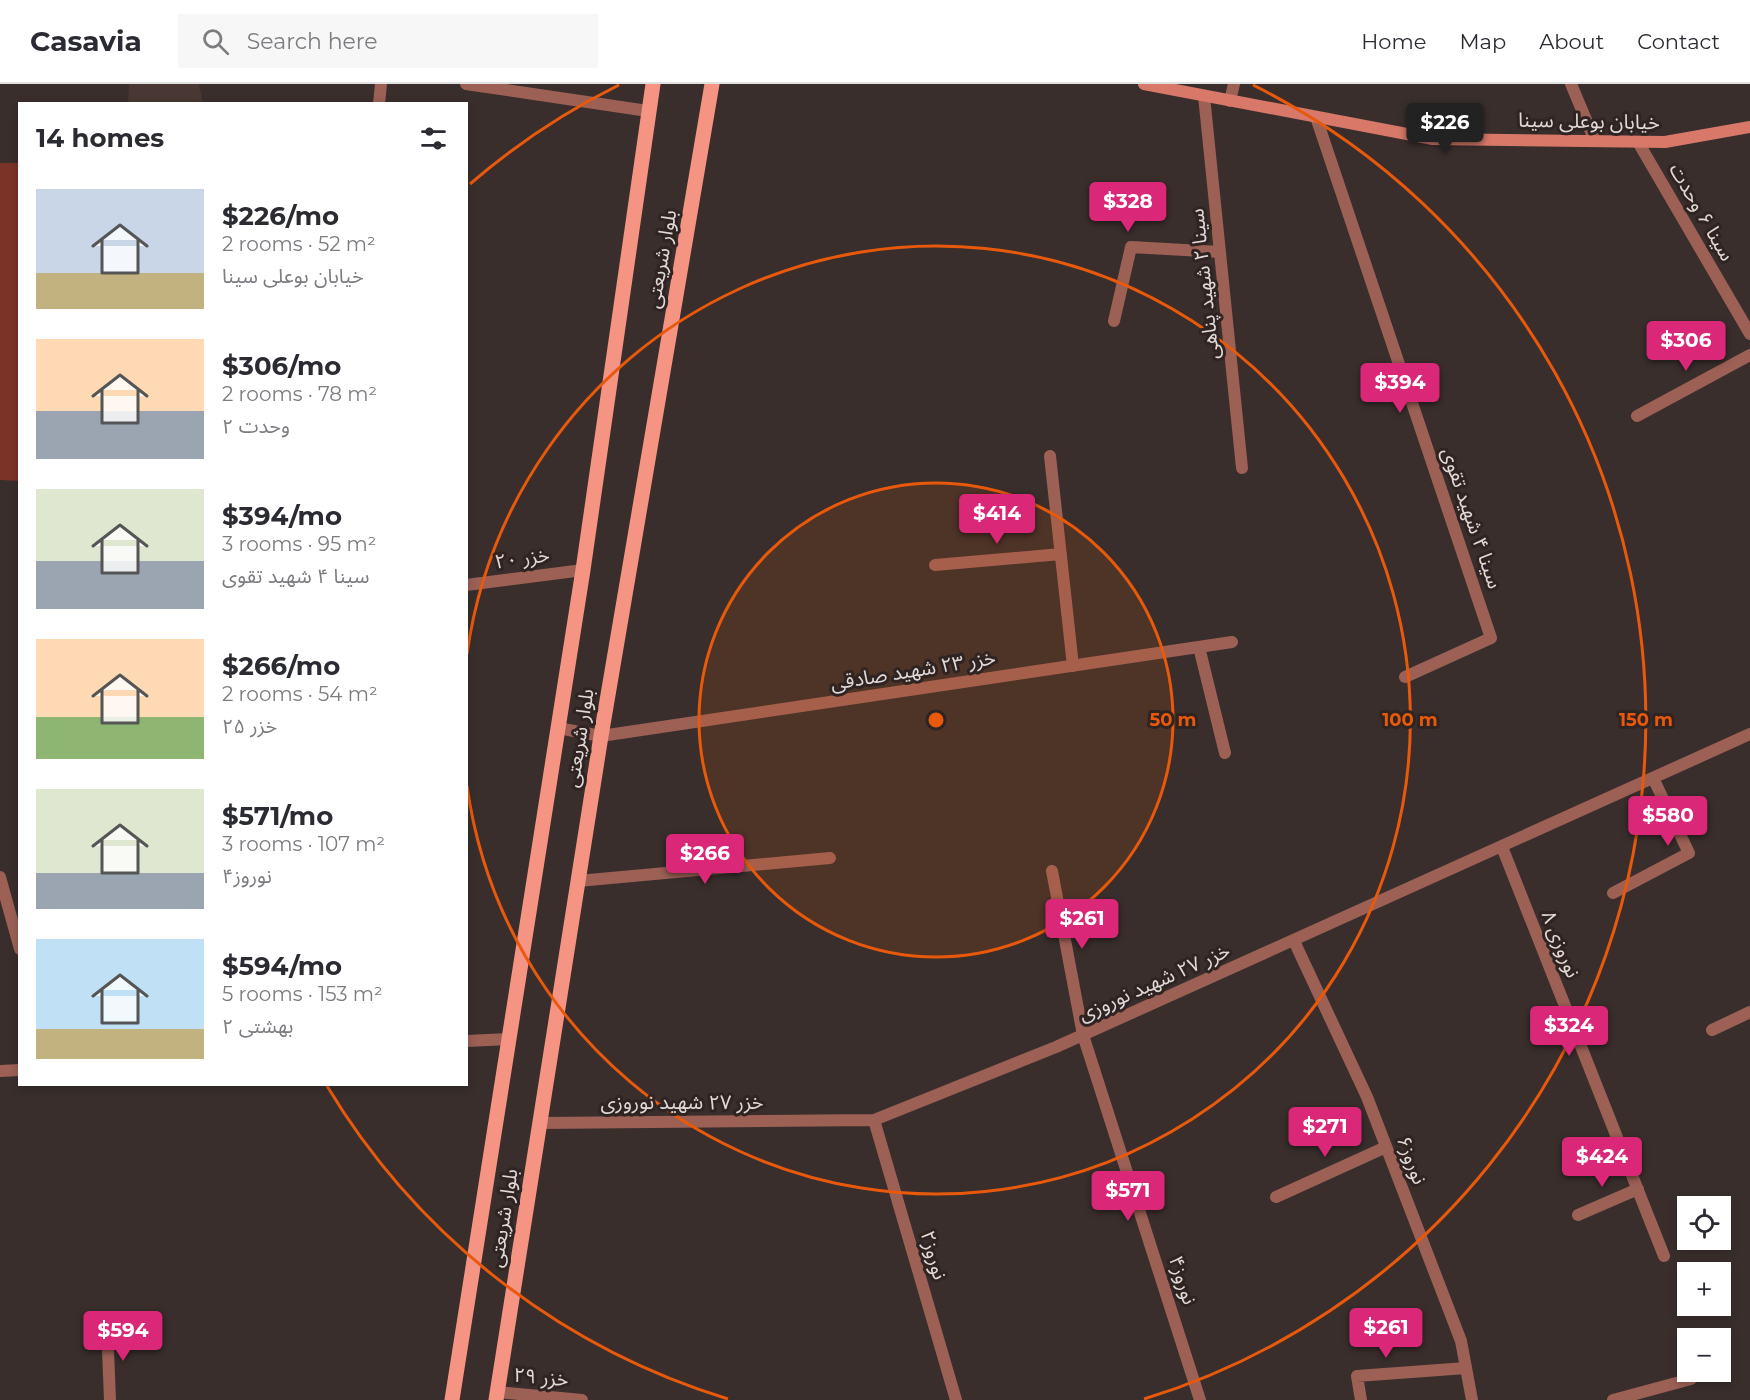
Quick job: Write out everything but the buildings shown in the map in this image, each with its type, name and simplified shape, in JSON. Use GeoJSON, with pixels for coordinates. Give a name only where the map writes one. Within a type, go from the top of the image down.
{"type":"FeatureCollection","features":[{"type":"Feature","properties":{"kind":"main road","name":"بلوار شریعتی"},"geometry":{"type":"LineString","coordinates":[[452,1400],[558,728],[653,84]]}},
{"type":"Feature","properties":{"kind":"main road","name":"بلوار شریعتی"},"geometry":{"type":"LineString","coordinates":[[496,1396],[601,736],[712,84]]}},
{"type":"Feature","properties":{"kind":"main road","name":"خیابان بوعلی سینا"},"geometry":{"type":"LineString","coordinates":[[1144,84],[1433,139],[1665,142],[1750,127]]}},
{"type":"Feature","properties":{"kind":"street"},"geometry":{"type":"LineString","coordinates":[[378,102],[381,84]]}},
{"type":"Feature","properties":{"kind":"street"},"geometry":{"type":"LineString","coordinates":[[466,84],[648,111]]}},
{"type":"Feature","properties":{"kind":"street"},"geometry":{"type":"LineString","coordinates":[[1230,101],[1234,84]]}},
{"type":"Feature","properties":{"kind":"street"},"geometry":{"type":"LineString","coordinates":[[1571,84],[1595,141]]}},
{"type":"Feature","properties":{"kind":"street","name":"سینا ۲ شهید پناهی"},"geometry":{"type":"LineString","coordinates":[[1204,96],[1242,468]]}},
{"type":"Feature","properties":{"kind":"street","name":"سینا ۴ شهید تقوی"},"geometry":{"type":"LineString","coordinates":[[1316,117],[1491,638],[1406,677]]}},
{"type":"Feature","properties":{"kind":"street","name":"سینا ۶ وحدت"},"geometry":{"type":"LineString","coordinates":[[1638,142],[1750,334]]}},
{"type":"Feature","properties":{"kind":"street"},"geometry":{"type":"LineString","coordinates":[[1114,321],[1131,247],[1220,252]]}},
{"type":"Feature","properties":{"kind":"street"},"geometry":{"type":"LineString","coordinates":[[1637,416],[1750,355]]}},
{"type":"Feature","properties":{"kind":"street"},"geometry":{"type":"LineString","coordinates":[[1050,456],[1073,666]]}},
{"type":"Feature","properties":{"kind":"street"},"geometry":{"type":"LineString","coordinates":[[935,565],[1061,554]]}},
{"type":"Feature","properties":{"kind":"street","name":"خزر ۲۰"},"geometry":{"type":"LineString","coordinates":[[468,585],[582,570]]}},
{"type":"Feature","properties":{"kind":"street","name":"خزر ۲۳ شهید صادقی"},"geometry":{"type":"LineString","coordinates":[[558,728],[601,736],[1232,642]]}},
{"type":"Feature","properties":{"kind":"street"},"geometry":{"type":"LineString","coordinates":[[1199,647],[1225,753]]}},
{"type":"Feature","properties":{"kind":"street","name":"خزر ۲۷ شهید نوروزی"},"geometry":{"type":"LineString","coordinates":[[540,1123],[874,1120],[1083,1035],[1750,734]]}},
{"type":"Feature","properties":{"kind":"street"},"geometry":{"type":"LineString","coordinates":[[1613,893],[1689,853],[1653,778]]}},
{"type":"Feature","properties":{"kind":"street","name":"نوروزی ۸"},"geometry":{"type":"LineString","coordinates":[[1502,847],[1664,1256]]}},
{"type":"Feature","properties":{"kind":"street"},"geometry":{"type":"LineString","coordinates":[[578,881],[830,858]]}},
{"type":"Feature","properties":{"kind":"street","name":"نوروز۴"},"geometry":{"type":"LineString","coordinates":[[1052,871],[1083,1035],[1200,1400]]}},
{"type":"Feature","properties":{"kind":"street"},"geometry":{"type":"LineString","coordinates":[[1,882],[18,942]]}},
{"type":"Feature","properties":{"kind":"street","name":"نوروز۶"},"geometry":{"type":"LineString","coordinates":[[1294,941],[1367,1097],[1461,1341],[1472,1400]]}},
{"type":"Feature","properties":{"kind":"street"},"geometry":{"type":"LineString","coordinates":[[1712,1030],[1750,1012]]}},
{"type":"Feature","properties":{"kind":"street"},"geometry":{"type":"LineString","coordinates":[[468,1041],[509,1038]]}},
{"type":"Feature","properties":{"kind":"street"},"geometry":{"type":"LineString","coordinates":[[0,1071],[18,1070]]}},
{"type":"Feature","properties":{"kind":"street","name":"نوروز۲"},"geometry":{"type":"LineString","coordinates":[[874,1120],[956,1400]]}},
{"type":"Feature","properties":{"kind":"street"},"geometry":{"type":"LineString","coordinates":[[1276,1197],[1386,1147]]}},
{"type":"Feature","properties":{"kind":"street"},"geometry":{"type":"LineString","coordinates":[[1578,1215],[1638,1190]]}},
{"type":"Feature","properties":{"kind":"street"},"geometry":{"type":"LineString","coordinates":[[107,1326],[110,1400]]}},
{"type":"Feature","properties":{"kind":"street"},"geometry":{"type":"LineString","coordinates":[[1361,1400],[1357,1376],[1466,1368]]}},
{"type":"Feature","properties":{"kind":"street"},"geometry":{"type":"LineString","coordinates":[[1613,1400],[1680,1382]]}},
{"type":"Feature","properties":{"kind":"street","name":"خزر ۲۹"},"geometry":{"type":"LineString","coordinates":[[496,1396],[582,1400]]}},
{"type":"Feature","properties":{"kind":"shaded area"},"geometry":{"type":"Polygon","coordinates":[[[129,84],[199,84],[203,102],[128,102],[129,84]]]}},
{"type":"Feature","properties":{"kind":"shaded area"},"geometry":{"type":"Polygon","coordinates":[[[0,163],[18,163],[18,481],[0,480],[0,163]]]}}]}
